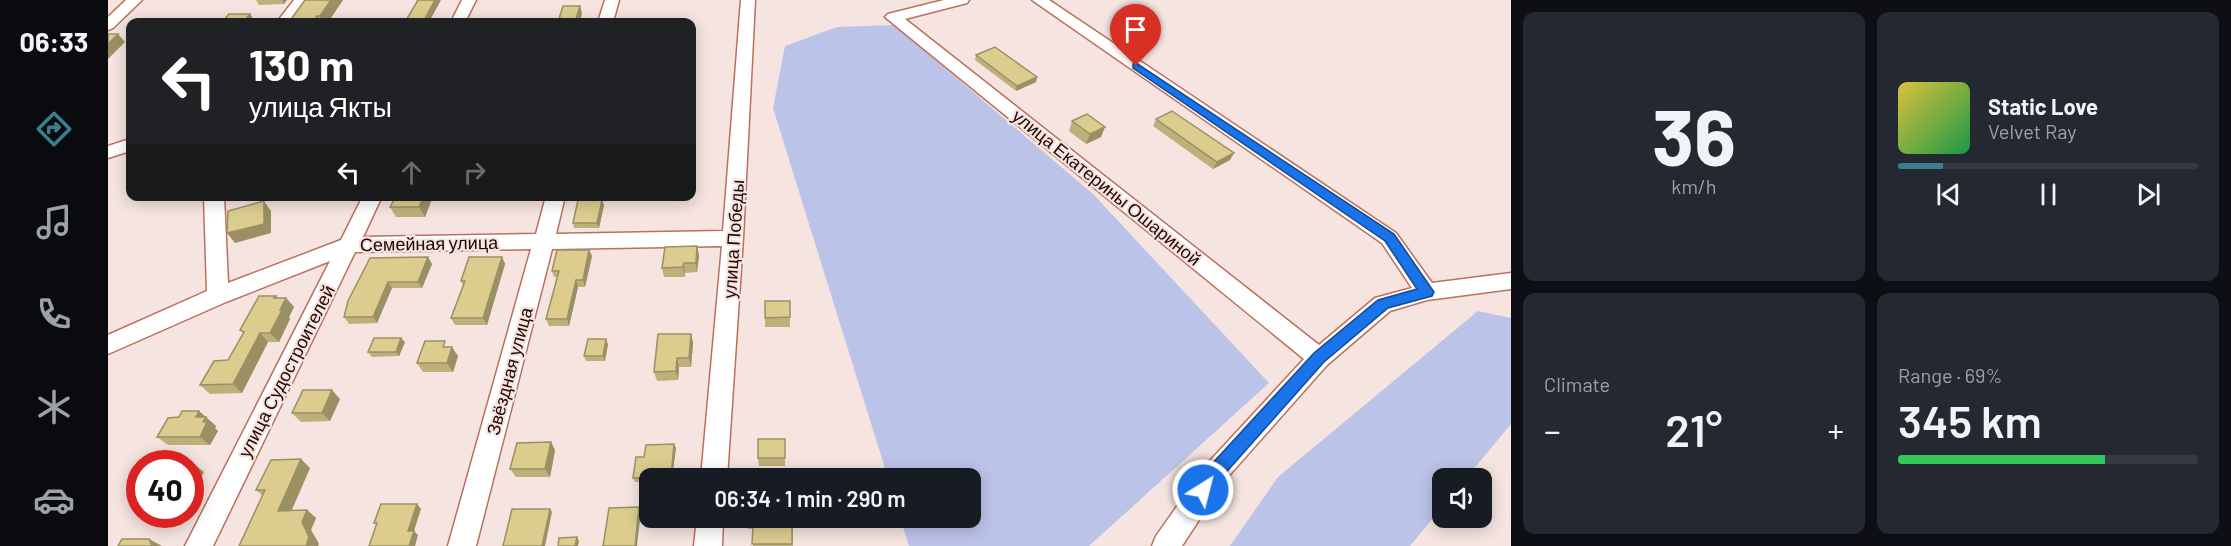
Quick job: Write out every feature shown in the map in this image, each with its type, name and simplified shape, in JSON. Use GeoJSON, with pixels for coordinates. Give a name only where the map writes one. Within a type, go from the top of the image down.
{"type":"FeatureCollection","features":[{"type":"Feature","properties":{"kind":"street"},"geometry":{"type":"LineString","coordinates":[[108,25],[135,0]]}},
{"type":"Feature","properties":{"kind":"street"},"geometry":{"type":"LineString","coordinates":[[287,18],[302,0]]}},
{"type":"Feature","properties":{"kind":"street"},"geometry":{"type":"LineString","coordinates":[[460,18],[469,0]]}},
{"type":"Feature","properties":{"kind":"street"},"geometry":{"type":"LineString","coordinates":[[607,18],[612,0]]}},
{"type":"Feature","properties":{"kind":"street","name":"улица Победы"},"geometry":{"type":"LineString","coordinates":[[715,468],[733,238],[748,0]]}},
{"type":"Feature","properties":{"kind":"street","name":"улица Екатерины Ошариной"},"geometry":{"type":"LineString","coordinates":[[962,0],[893,17],[1319,358]]}},
{"type":"Feature","properties":{"kind":"street"},"geometry":{"type":"LineString","coordinates":[[1039,0],[1389,238],[1427,292]]}},
{"type":"Feature","properties":{"kind":"street"},"geometry":{"type":"LineString","coordinates":[[108,153],[126,146]]}},
{"type":"Feature","properties":{"kind":"street"},"geometry":{"type":"LineString","coordinates":[[214,201],[218,296]]}},
{"type":"Feature","properties":{"kind":"street","name":"улица Судостроителей"},"geometry":{"type":"LineString","coordinates":[[199,546],[371,201]]}},
{"type":"Feature","properties":{"kind":"street","name":"Звёздная улица"},"geometry":{"type":"LineString","coordinates":[[462,546],[555,201]]}},
{"type":"Feature","properties":{"kind":"street","name":"Семейная улица"},"geometry":{"type":"LineString","coordinates":[[108,345],[218,296],[349,245],[733,238]]}},
{"type":"Feature","properties":{"kind":"street"},"geometry":{"type":"LineString","coordinates":[[1166,546],[1216,472],[1319,358],[1383,304],[1427,292],[1511,280]]}},
{"type":"Feature","properties":{"kind":"street"},"geometry":{"type":"LineString","coordinates":[[708,546],[709,528]]}},
{"type":"Feature","properties":{"kind":"shaded area"},"geometry":{"type":"Polygon","coordinates":[[[894,25],[1093,194],[1269,383],[1089,546],[909,546],[903,528],[981,528],[981,468],[885,468],[773,108],[785,46],[837,27],[894,25]]]}},
{"type":"Feature","properties":{"kind":"shaded area"},"geometry":{"type":"Polygon","coordinates":[[[1478,311],[1511,318],[1511,424],[1474,468],[1432,468],[1432,519],[1410,546],[1230,546],[1278,477],[1478,311]]]}},
{"type":"Feature","properties":{"kind":"building"},"geometry":{"type":"Polygon","coordinates":[[[305,0],[331,0],[320,16],[316,18],[292,18],[305,0]]]}},
{"type":"Feature","properties":{"kind":"building"},"geometry":{"type":"Polygon","coordinates":[[[418,0],[435,0],[425,18],[407,18],[418,0]]]}},
{"type":"Feature","properties":{"kind":"building"},"geometry":{"type":"Polygon","coordinates":[[[563,6],[580,6],[576,18],[559,18],[563,6]]]}},
{"type":"Feature","properties":{"kind":"building"},"geometry":{"type":"Polygon","coordinates":[[[229,14],[250,14],[246,18],[226,18],[229,14]]]}},
{"type":"Feature","properties":{"kind":"building"},"geometry":{"type":"Polygon","coordinates":[[[108,34],[118,34],[108,44],[108,34]]]}},
{"type":"Feature","properties":{"kind":"building"},"geometry":{"type":"Polygon","coordinates":[[[995,47],[1037,77],[1017,86],[976,55],[995,47]]]}},
{"type":"Feature","properties":{"kind":"building"},"geometry":{"type":"Polygon","coordinates":[[[1172,111],[1234,153],[1217,162],[1156,119],[1172,111]]]}},
{"type":"Feature","properties":{"kind":"building"},"geometry":{"type":"Polygon","coordinates":[[[1087,114],[1105,127],[1090,134],[1072,121],[1087,114]]]}},
{"type":"Feature","properties":{"kind":"building"},"geometry":{"type":"Polygon","coordinates":[[[264,201],[264,224],[227,233],[228,211],[264,201]]]}},
{"type":"Feature","properties":{"kind":"building"},"geometry":{"type":"Polygon","coordinates":[[[393,201],[422,201],[419,207],[390,207],[393,201]]]}},
{"type":"Feature","properties":{"kind":"building"},"geometry":{"type":"Polygon","coordinates":[[[578,201],[602,201],[597,223],[573,223],[578,201]]]}},
{"type":"Feature","properties":{"kind":"building"},"geometry":{"type":"Polygon","coordinates":[[[697,246],[696,263],[684,263],[683,267],[662,268],[665,247],[697,246]]]}},
{"type":"Feature","properties":{"kind":"building"},"geometry":{"type":"Polygon","coordinates":[[[557,250],[589,250],[583,280],[576,280],[567,319],[546,319],[559,271],[552,271],[557,250]]]}},
{"type":"Feature","properties":{"kind":"building"},"geometry":{"type":"Polygon","coordinates":[[[428,257],[418,282],[388,282],[373,317],[344,317],[348,301],[370,258],[428,257]]]}},
{"type":"Feature","properties":{"kind":"building"},"geometry":{"type":"Polygon","coordinates":[[[469,257],[502,257],[483,318],[451,318],[465,281],[461,281],[469,257]]]}},
{"type":"Feature","properties":{"kind":"building"},"geometry":{"type":"Polygon","coordinates":[[[259,296],[286,298],[270,333],[260,333],[233,384],[200,385],[214,361],[228,360],[244,332],[240,330],[259,296]]]}},
{"type":"Feature","properties":{"kind":"building"},"geometry":{"type":"Polygon","coordinates":[[[765,301],[790,301],[790,317],[765,318],[765,301]]]}},
{"type":"Feature","properties":{"kind":"building"},"geometry":{"type":"Polygon","coordinates":[[[658,334],[691,334],[689,358],[677,358],[676,371],[654,372],[658,334]]]}},
{"type":"Feature","properties":{"kind":"building"},"geometry":{"type":"Polygon","coordinates":[[[374,338],[401,338],[396,352],[368,352],[374,338]]]}},
{"type":"Feature","properties":{"kind":"building"},"geometry":{"type":"Polygon","coordinates":[[[588,339],[606,339],[603,356],[584,356],[588,339]]]}},
{"type":"Feature","properties":{"kind":"building"},"geometry":{"type":"Polygon","coordinates":[[[425,341],[445,341],[443,347],[452,347],[447,363],[417,363],[425,341]]]}},
{"type":"Feature","properties":{"kind":"building"},"geometry":{"type":"Polygon","coordinates":[[[303,390],[332,390],[322,413],[292,413],[303,390]]]}},
{"type":"Feature","properties":{"kind":"building"},"geometry":{"type":"Polygon","coordinates":[[[182,411],[199,411],[196,417],[206,417],[203,422],[207,422],[200,437],[157,437],[168,418],[179,417],[182,411]]]}},
{"type":"Feature","properties":{"kind":"building"},"geometry":{"type":"Polygon","coordinates":[[[758,439],[785,439],[785,458],[758,458],[758,439]]]}},
{"type":"Feature","properties":{"kind":"building"},"geometry":{"type":"Polygon","coordinates":[[[551,442],[545,469],[510,469],[517,443],[551,442]]]}},
{"type":"Feature","properties":{"kind":"building"},"geometry":{"type":"Polygon","coordinates":[[[674,444],[672,468],[639,468],[639,478],[633,478],[636,457],[644,457],[646,445],[674,444]]]}},
{"type":"Feature","properties":{"kind":"building"},"geometry":{"type":"Polygon","coordinates":[[[301,459],[278,511],[307,510],[302,522],[309,537],[306,546],[239,546],[265,490],[256,490],[271,460],[301,459]]]}},
{"type":"Feature","properties":{"kind":"building"},"geometry":{"type":"Polygon","coordinates":[[[381,504],[417,504],[408,531],[414,531],[409,546],[369,546],[381,504]]]}},
{"type":"Feature","properties":{"kind":"building"},"geometry":{"type":"Polygon","coordinates":[[[639,507],[635,546],[603,546],[609,508],[639,507]]]}},
{"type":"Feature","properties":{"kind":"building"},"geometry":{"type":"Polygon","coordinates":[[[512,509],[550,509],[542,546],[503,546],[512,509]]]}},
{"type":"Feature","properties":{"kind":"building"},"geometry":{"type":"Polygon","coordinates":[[[753,528],[792,528],[792,544],[752,544],[753,528]]]}},
{"type":"Feature","properties":{"kind":"building"},"geometry":{"type":"Polygon","coordinates":[[[577,537],[575,546],[558,546],[559,538],[577,537]]]}},
{"type":"Feature","properties":{"kind":"building"},"geometry":{"type":"Polygon","coordinates":[[[122,539],[149,539],[152,546],[118,546],[122,539]]]}},
{"type":"Feature","properties":{"kind":"route"},"geometry":{"type":"LineString","coordinates":[[1136,66],[1389,238],[1427,292],[1383,304],[1319,358],[1216,472],[1203,490]]}}]}
